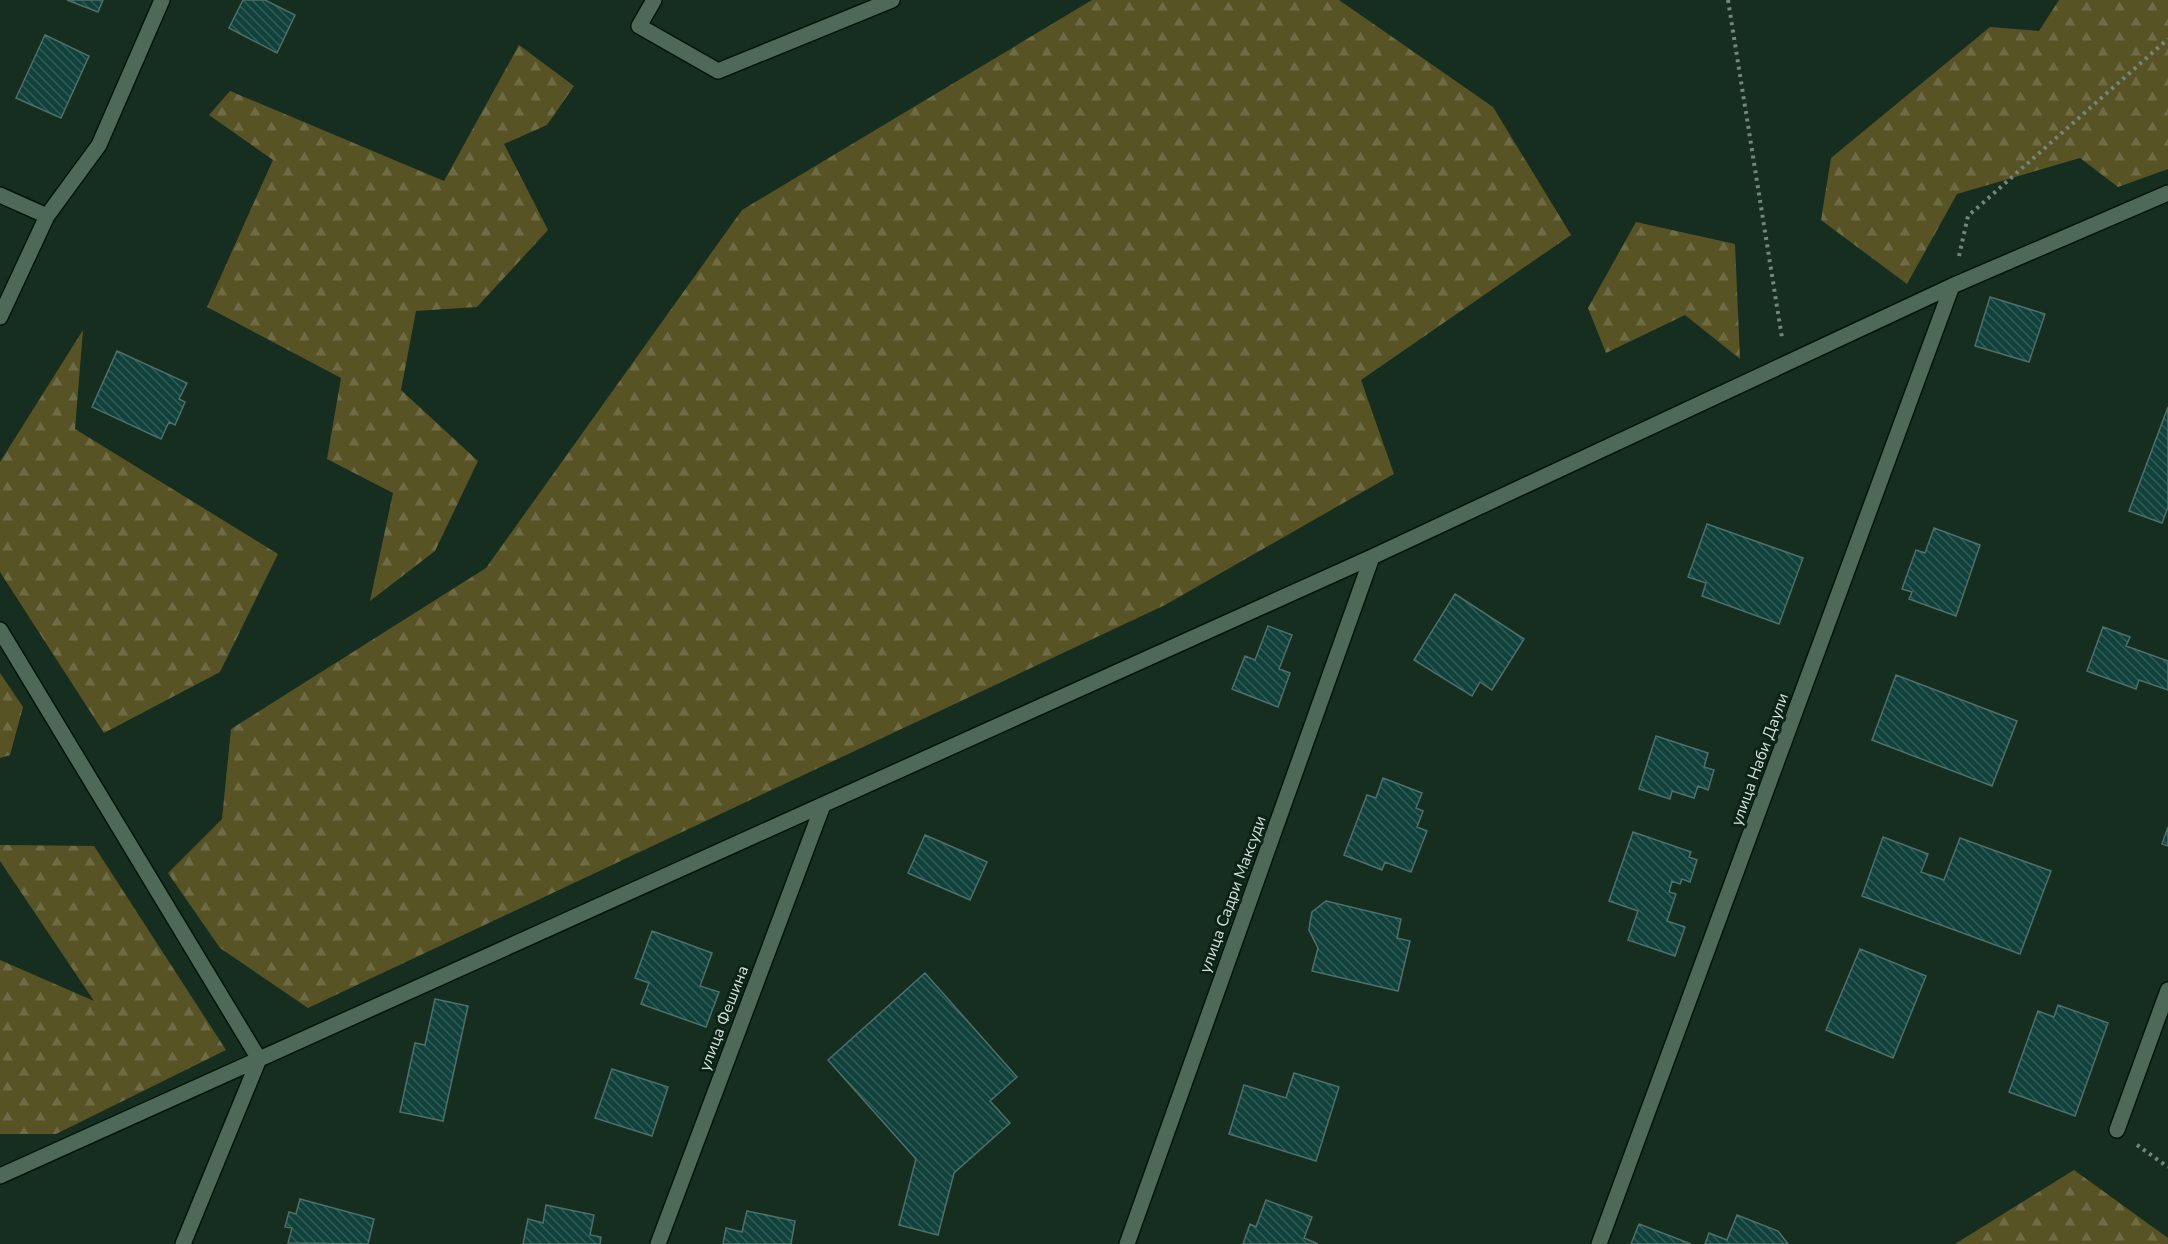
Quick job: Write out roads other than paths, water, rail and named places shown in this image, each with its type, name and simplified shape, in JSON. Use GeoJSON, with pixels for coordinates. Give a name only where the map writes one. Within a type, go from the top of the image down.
{"type":"FeatureCollection","features":[{"type":"Feature","properties":{"kind":"street"},"geometry":{"type":"LineString","coordinates":[[0,317],[47,216],[99,145],[162,0]]}},
{"type":"Feature","properties":{"kind":"street"},"geometry":{"type":"LineString","coordinates":[[654,0],[639,26],[718,71],[892,0]]}},
{"type":"Feature","properties":{"kind":"street"},"geometry":{"type":"LineString","coordinates":[[0,1176],[1372,557],[1952,286],[2168,193]]}},
{"type":"Feature","properties":{"kind":"street"},"geometry":{"type":"LineString","coordinates":[[0,195],[47,216]]}},
{"type":"Feature","properties":{"kind":"street","name":"улица Наби Даули"},"geometry":{"type":"LineString","coordinates":[[1599,1244],[1952,286]]}},
{"type":"Feature","properties":{"kind":"street","name":"улица Садри Максуди"},"geometry":{"type":"LineString","coordinates":[[1127,1244],[1372,557]]}},
{"type":"Feature","properties":{"kind":"street"},"geometry":{"type":"LineString","coordinates":[[0,630],[259,1059]]}},
{"type":"Feature","properties":{"kind":"street","name":"улица Фешина"},"geometry":{"type":"LineString","coordinates":[[658,1244],[823,805]]}},
{"type":"Feature","properties":{"kind":"street"},"geometry":{"type":"LineString","coordinates":[[2117,1130],[2168,990]]}},
{"type":"Feature","properties":{"kind":"street"},"geometry":{"type":"LineString","coordinates":[[183,1244],[259,1059]]}}]}
